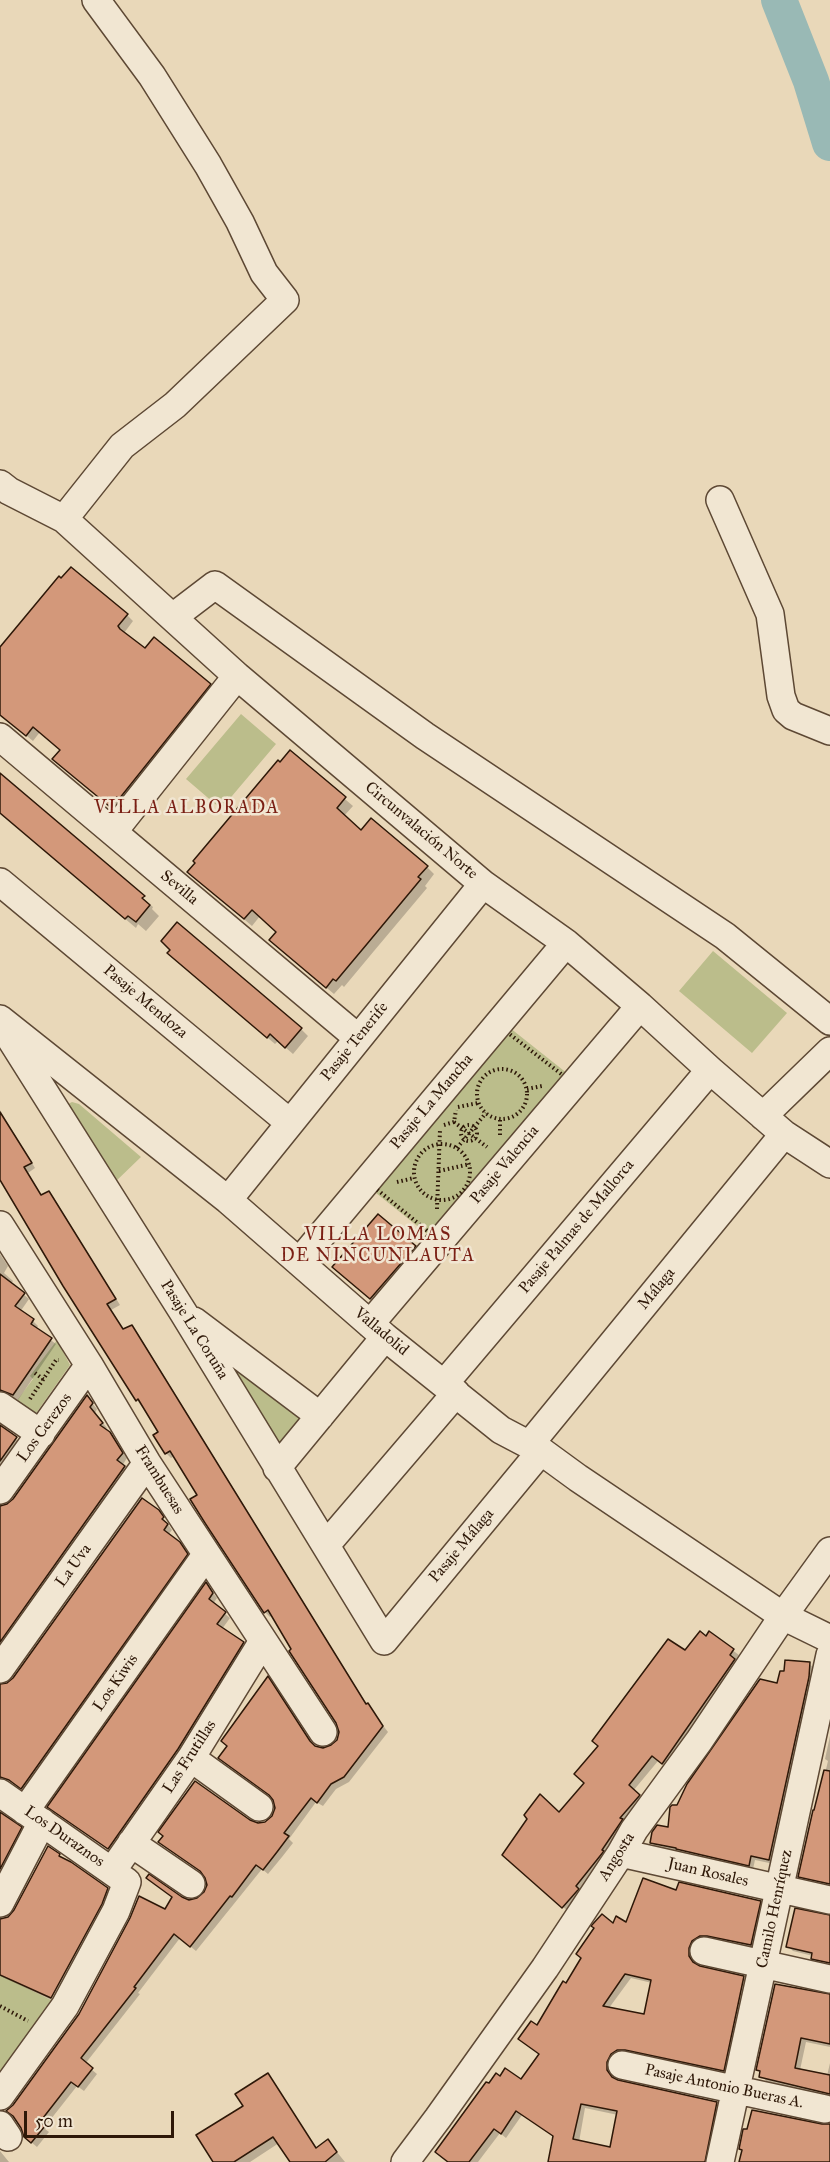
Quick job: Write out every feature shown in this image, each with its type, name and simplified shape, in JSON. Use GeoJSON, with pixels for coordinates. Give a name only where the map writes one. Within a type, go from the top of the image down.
{"type":"FeatureCollection","features":[{"type":"Feature","properties":{"kind":"street"},"geometry":{"type":"LineString","coordinates":[[64,519],[122,446],[175,405],[285,300],[264,273],[240,222],[208,165],[159,86],[96,0]]}},
{"type":"Feature","properties":{"kind":"street","name":"Circunvalación Norte"},"geometry":{"type":"LineString","coordinates":[[0,484],[9,491],[64,519],[237,676],[483,884],[566,943],[784,1134],[830,1164]]}},
{"type":"Feature","properties":{"kind":"street"},"geometry":{"type":"LineString","coordinates":[[720,500],[770,614],[786,710],[793,716],[830,731]]}},
{"type":"Feature","properties":{"kind":"street"},"geometry":{"type":"LineString","coordinates":[[173,617],[215,585],[425,736],[725,936],[830,1021]]}},
{"type":"Feature","properties":{"kind":"street"},"geometry":{"type":"LineString","coordinates":[[113,832],[237,676]]}},
{"type":"Feature","properties":{"kind":"street","name":"Sevilla"},"geometry":{"type":"LineString","coordinates":[[0,737],[358,1038]]}},
{"type":"Feature","properties":{"kind":"street","name":"Pasaje Mendoza"},"geometry":{"type":"LineString","coordinates":[[0,882],[290,1123]]}},
{"type":"Feature","properties":{"kind":"street","name":"Pasaje Tenerife"},"geometry":{"type":"LineString","coordinates":[[228,1200],[483,884]]}},
{"type":"Feature","properties":{"kind":"street","name":"Pasaje La Mancha"},"geometry":{"type":"LineString","coordinates":[[299,1262],[566,943]]}},
{"type":"Feature","properties":{"kind":"street","name":"Pasaje Valencia"},"geometry":{"type":"LineString","coordinates":[[278,1468],[320,1416],[377,1331],[640,1006]]}},
{"type":"Feature","properties":{"kind":"street","name":"Valladolid"},"geometry":{"type":"LineString","coordinates":[[0,1020],[228,1200],[377,1331],[501,1430],[535,1448],[783,1616],[830,1639]]}},
{"type":"Feature","properties":{"kind":"street","name":"Pasaje La Coruña"},"geometry":{"type":"LineString","coordinates":[[0,1020],[183,1312],[384,1641]]}},
{"type":"Feature","properties":{"kind":"street"},"geometry":{"type":"LineString","coordinates":[[763,1116],[830,1051]]}},
{"type":"Feature","properties":{"kind":"street","name":"Pasaje Palmas de Mallorca"},"geometry":{"type":"LineString","coordinates":[[326,1545],[450,1388],[710,1070]]}},
{"type":"Feature","properties":{"kind":"street","name":"Málaga"},"geometry":{"type":"LineString","coordinates":[[535,1448],[784,1134]]}},
{"type":"Feature","properties":{"kind":"street","name":"Frambuesas"},"geometry":{"type":"LineString","coordinates":[[0,1225],[89,1365],[147,1463],[323,1732]]}},
{"type":"Feature","properties":{"kind":"street"},"geometry":{"type":"LineString","coordinates":[[183,1312],[320,1416]]}},
{"type":"Feature","properties":{"kind":"street","name":"Los Cerezos"},"geometry":{"type":"LineString","coordinates":[[0,1490],[89,1365]]}},
{"type":"Feature","properties":{"kind":"street"},"geometry":{"type":"LineString","coordinates":[[0,1406],[40,1434]]}},
{"type":"Feature","properties":{"kind":"street","name":"Pasaje Málaga"},"geometry":{"type":"LineString","coordinates":[[384,1641],[535,1448]]}},
{"type":"Feature","properties":{"kind":"street","name":"La Uva"},"geometry":{"type":"LineString","coordinates":[[0,1670],[147,1463]]}},
{"type":"Feature","properties":{"kind":"street","name":"Angosta"},"geometry":{"type":"LineString","coordinates":[[405,2162],[545,1968],[634,1830],[699,1741],[830,1551]]}},
{"type":"Feature","properties":{"kind":"street","name":"Los Kiwis"},"geometry":{"type":"LineString","coordinates":[[0,1903],[34,1817],[206,1555]]}},
{"type":"Feature","properties":{"kind":"street","name":"Las Frutillas"},"geometry":{"type":"LineString","coordinates":[[0,2096],[65,2006],[116,1911],[119,1876],[131,1843],[191,1758],[263,1641]]}},
{"type":"Feature","properties":{"kind":"street","name":"Camilo Henríquez"},"geometry":{"type":"LineString","coordinates":[[720,2162],[779,1889],[818,1768],[830,1655]]}},
{"type":"Feature","properties":{"kind":"street"},"geometry":{"type":"LineString","coordinates":[[191,1758],[258,1807]]}},
{"type":"Feature","properties":{"kind":"street","name":"Los Duraznos"},"geometry":{"type":"LineString","coordinates":[[0,1793],[119,1876]]}},
{"type":"Feature","properties":{"kind":"street"},"geometry":{"type":"LineString","coordinates":[[131,1843],[191,1884]]}},
{"type":"Feature","properties":{"kind":"street","name":"Juan Rosales"},"geometry":{"type":"LineString","coordinates":[[621,1853],[830,1900]]}},
{"type":"Feature","properties":{"kind":"street"},"geometry":{"type":"LineString","coordinates":[[704,1951],[830,1979]]}},
{"type":"Feature","properties":{"kind":"street","name":"Pasaje Antonio Bueras A."},"geometry":{"type":"LineString","coordinates":[[622,2065],[825,2109]]}},
{"type":"Feature","properties":{"kind":"path"},"geometry":{"type":"LineString","coordinates":[[503,1029],[569,1080],[436,1238],[374,1187],[503,1029]]}},
{"type":"Feature","properties":{"kind":"path"},"geometry":{"type":"LineString","coordinates":[[502,1068],[517,1074],[527,1089],[524,1107],[518,1115],[509,1119],[492,1118],[478,1103],[476,1094],[478,1085],[490,1072],[502,1068]]}},
{"type":"Feature","properties":{"kind":"path"},"geometry":{"type":"LineString","coordinates":[[437,1219],[441,1110],[478,1103]]}},
{"type":"Feature","properties":{"kind":"path"},"geometry":{"type":"LineString","coordinates":[[457,1148],[486,1113]]}},
{"type":"Feature","properties":{"kind":"path"},"geometry":{"type":"LineString","coordinates":[[454,1122],[487,1148]]}},
{"type":"Feature","properties":{"kind":"path"},"geometry":{"type":"LineString","coordinates":[[464,1140],[462,1136],[465,1126],[475,1127]]}},
{"type":"Feature","properties":{"kind":"path"},"geometry":{"type":"LineString","coordinates":[[475,1127],[476,1138]]}},
{"type":"Feature","properties":{"kind":"path"},"geometry":{"type":"LineString","coordinates":[[464,1140],[471,1141],[476,1138]]}},
{"type":"Feature","properties":{"kind":"path"},"geometry":{"type":"LineString","coordinates":[[440,1144],[457,1148],[464,1154],[469,1164],[470,1178],[462,1193],[446,1201],[438,1201],[422,1193],[414,1178],[413,1168],[422,1152],[430,1146],[440,1144]]}},
{"type":"Feature","properties":{"kind":"path"},"geometry":{"type":"LineString","coordinates":[[439,1171],[476,1162]]}},
{"type":"Feature","properties":{"kind":"path"},"geometry":{"type":"LineString","coordinates":[[436,1228],[436,1238]]}},
{"type":"Feature","properties":{"kind":"path"},"geometry":{"type":"LineString","coordinates":[[0,2006],[29,2021],[22,2029]]}},
{"type":"Feature","properties":{"kind":"green space"},"geometry":{"type":"Polygon","coordinates":[[[241,714],[276,744],[221,809],[186,779],[241,714]]]}},
{"type":"Feature","properties":{"kind":"green space"},"geometry":{"type":"Polygon","coordinates":[[[713,951],[787,1013],[752,1053],[679,991],[713,951]]]}},
{"type":"Feature","properties":{"kind":"green space"},"geometry":{"type":"Polygon","coordinates":[[[505,1024],[573,1078],[436,1241],[371,1189],[505,1024]]]}},
{"type":"Feature","properties":{"kind":"green space"},"geometry":{"type":"Polygon","coordinates":[[[72,1102],[79,1104],[141,1157],[113,1184],[66,1109],[72,1102]]]}},
{"type":"Feature","properties":{"kind":"green space"},"geometry":{"type":"Polygon","coordinates":[[[57,1340],[70,1365],[32,1419],[13,1406],[33,1379],[30,1376],[57,1340]]]}},
{"type":"Feature","properties":{"kind":"green space"},"geometry":{"type":"Polygon","coordinates":[[[231,1364],[303,1417],[279,1448],[229,1367],[231,1364]]]}},
{"type":"Feature","properties":{"kind":"green space"},"geometry":{"type":"Polygon","coordinates":[[[0,1975],[61,2005],[0,2089],[0,1975]]]}},
{"type":"Feature","properties":{"kind":"building"},"geometry":{"type":"Polygon","coordinates":[[[71,567],[128,614],[118,626],[120,629],[145,648],[154,637],[211,684],[119,799],[117,797],[109,806],[52,759],[60,750],[33,727],[26,736],[0,715],[0,647],[59,576],[61,578],[71,567]]]}},
{"type":"Feature","properties":{"kind":"building"},"geometry":{"type":"Polygon","coordinates":[[[290,750],[346,797],[337,808],[361,830],[371,818],[428,866],[418,877],[421,879],[367,944],[336,981],[333,979],[326,988],[269,940],[276,932],[252,910],[244,919],[187,872],[195,863],[193,861],[278,760],[280,762],[290,750]]]}},
{"type":"Feature","properties":{"kind":"building"},"geometry":{"type":"Polygon","coordinates":[[[0,773],[145,896],[142,898],[150,905],[136,922],[128,916],[125,919],[0,813],[0,773]]]}},
{"type":"Feature","properties":{"kind":"building"},"geometry":{"type":"Polygon","coordinates":[[[177,922],[302,1028],[285,1048],[270,1034],[267,1038],[167,953],[170,950],[161,941],[177,922]]]}},
{"type":"Feature","properties":{"kind":"building"},"geometry":{"type":"Polygon","coordinates":[[[0,1112],[32,1163],[24,1167],[41,1195],[49,1191],[116,1299],[107,1304],[123,1329],[132,1325],[366,1704],[368,1703],[383,1726],[344,1777],[331,1784],[317,1803],[311,1798],[284,1833],[289,1836],[263,1870],[256,1865],[190,1947],[174,1934],[134,1987],[136,1988],[81,2058],[93,2068],[78,2087],[71,2082],[43,2118],[45,2119],[41,2123],[45,2126],[31,2143],[24,2137],[13,2116],[6,2111],[13,2105],[79,2014],[130,1918],[139,1896],[165,1909],[172,1897],[146,1878],[149,1874],[189,1900],[197,1898],[204,1892],[207,1885],[200,1871],[158,1842],[163,1836],[158,1832],[195,1781],[250,1820],[258,1823],[265,1822],[272,1816],[275,1808],[269,1795],[218,1758],[227,1746],[221,1741],[268,1676],[315,1746],[323,1748],[331,1745],[337,1740],[339,1732],[336,1723],[289,1651],[291,1649],[268,1610],[264,1613],[190,1499],[197,1495],[170,1451],[165,1454],[153,1435],[158,1432],[63,1286],[0,1180],[0,1112]]]}},
{"type":"Feature","properties":{"kind":"building"},"geometry":{"type":"Polygon","coordinates":[[[378,1214],[416,1246],[370,1299],[332,1267],[378,1214]]]}},
{"type":"Feature","properties":{"kind":"building"},"geometry":{"type":"Polygon","coordinates":[[[0,1274],[25,1293],[15,1306],[34,1319],[31,1324],[52,1338],[13,1395],[0,1390],[0,1274]]]}},
{"type":"Feature","properties":{"kind":"building"},"geometry":{"type":"Polygon","coordinates":[[[87,1395],[93,1403],[90,1407],[103,1423],[100,1425],[110,1432],[123,1453],[117,1460],[125,1466],[0,1642],[0,1506],[13,1499],[87,1395]]]}},
{"type":"Feature","properties":{"kind":"building"},"geometry":{"type":"Polygon","coordinates":[[[0,1425],[17,1437],[0,1461],[0,1425]]]}},
{"type":"Feature","properties":{"kind":"building"},"geometry":{"type":"Polygon","coordinates":[[[142,1498],[159,1510],[164,1517],[162,1519],[168,1524],[164,1530],[180,1542],[188,1554],[21,1789],[9,1780],[0,1777],[0,1684],[7,1683],[13,1678],[142,1498]]]}},
{"type":"Feature","properties":{"kind":"building"},"geometry":{"type":"Polygon","coordinates":[[[206,1582],[213,1593],[209,1599],[226,1612],[217,1624],[244,1642],[178,1749],[108,1849],[47,1807],[206,1582]]]}},
{"type":"Feature","properties":{"kind":"building"},"geometry":{"type":"Polygon","coordinates":[[[700,1631],[706,1636],[709,1631],[734,1649],[730,1655],[735,1659],[662,1764],[652,1756],[629,1785],[640,1795],[620,1818],[623,1819],[602,1850],[604,1851],[576,1886],[579,1889],[562,1908],[502,1855],[527,1819],[524,1815],[540,1794],[559,1812],[584,1783],[574,1774],[598,1746],[592,1741],[668,1639],[685,1650],[700,1631]]]}},
{"type":"Feature","properties":{"kind":"building"},"geometry":{"type":"Polygon","coordinates":[[[785,1660],[810,1662],[809,1677],[769,1860],[751,1856],[749,1866],[650,1843],[652,1832],[657,1825],[668,1827],[670,1807],[677,1805],[687,1784],[760,1679],[777,1683],[780,1671],[784,1671],[785,1660]]]}},
{"type":"Feature","properties":{"kind":"building"},"geometry":{"type":"Polygon","coordinates":[[[824,1770],[830,1771],[830,1884],[798,1877],[824,1770]]]}},
{"type":"Feature","properties":{"kind":"building"},"geometry":{"type":"Polygon","coordinates":[[[0,1812],[22,1827],[0,1869],[0,1812]]]}},
{"type":"Feature","properties":{"kind":"building"},"geometry":{"type":"Polygon","coordinates":[[[48,1846],[60,1854],[59,1856],[108,1888],[102,1904],[51,1998],[0,1975],[0,1919],[8,1917],[14,1910],[48,1846]]]}},
{"type":"Feature","properties":{"kind":"building"},"geometry":{"type":"Polygon","coordinates":[[[643,1878],[676,1890],[679,1882],[761,1901],[751,1945],[700,1936],[692,1941],[689,1948],[689,1956],[700,1966],[744,1976],[724,2071],[625,2050],[617,2050],[611,2054],[607,2062],[607,2070],[612,2077],[618,2080],[717,2102],[705,2162],[548,2162],[553,2136],[516,2111],[501,2134],[494,2129],[469,2162],[448,2162],[435,2152],[486,2082],[489,2083],[496,2073],[500,2076],[505,2068],[521,2079],[539,2054],[518,2039],[531,2021],[537,2025],[563,1981],[566,1983],[581,1958],[576,1954],[594,1928],[591,1926],[602,1914],[613,1923],[616,1916],[626,1922],[643,1878]],[[625,1974],[603,2006],[644,2014],[651,1980],[625,1974]],[[581,2104],[573,2139],[610,2147],[617,2111],[581,2104]]]}},
{"type":"Feature","properties":{"kind":"building"},"geometry":{"type":"Polygon","coordinates":[[[795,1908],[830,1915],[830,1963],[811,1959],[812,1953],[786,1947],[795,1908]]]}},
{"type":"Feature","properties":{"kind":"building"},"geometry":{"type":"Polygon","coordinates":[[[775,1984],[830,1994],[830,2044],[801,2038],[795,2068],[830,2075],[830,2094],[759,2077],[760,2071],[756,2070],[775,1984]]]}},
{"type":"Feature","properties":{"kind":"building"},"geometry":{"type":"Polygon","coordinates":[[[268,2073],[316,2148],[328,2139],[337,2152],[325,2162],[290,2162],[273,2137],[234,2162],[213,2162],[196,2135],[243,2106],[235,2094],[268,2073]]]}},
{"type":"Feature","properties":{"kind":"building"},"geometry":{"type":"Polygon","coordinates":[[[752,2110],[830,2124],[830,2162],[739,2162],[743,2129],[747,2129],[752,2110]]]}},
{"type":"Feature","properties":{"kind":"waterway"},"geometry":{"type":"LineString","coordinates":[[779,0],[811,81],[830,143]]}},
{"type":"Feature","properties":{"kind":"district","name":"VILLA ALBORADA"},"geometry":{"type":"Point","coordinates":[187,809]}},
{"type":"Feature","properties":{"kind":"district","name":"VILLA LOMAS DE NINCUNLAUTA"},"geometry":{"type":"Point","coordinates":[378,1246]}}]}
